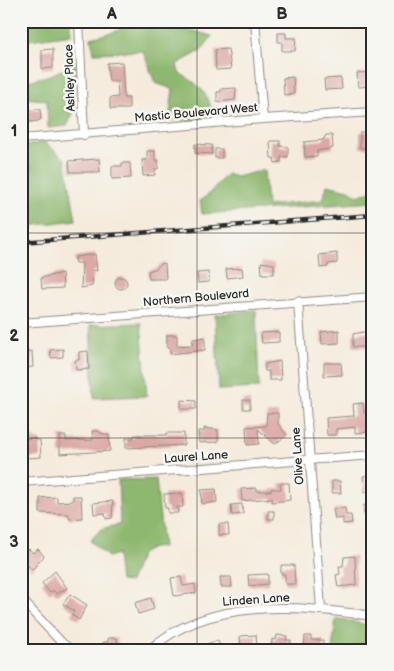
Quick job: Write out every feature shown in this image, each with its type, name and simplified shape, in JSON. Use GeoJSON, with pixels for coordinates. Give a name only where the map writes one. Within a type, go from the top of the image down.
{"type":"FeatureCollection","features":[{"type":"Feature","properties":{"kind":"street","name":"Ashley Place"},"geometry":{"type":"LineString","coordinates":[[79,21],[84,135]]}},
{"type":"Feature","properties":{"kind":"street"},"geometry":{"type":"LineString","coordinates":[[254,21],[262,118]]}},
{"type":"Feature","properties":{"kind":"street","name":"Mastic Boulevard West"},"geometry":{"type":"LineString","coordinates":[[21,139],[262,118],[373,112]]}},
{"type":"Feature","properties":{"kind":"street","name":"Northern Boulevard"},"geometry":{"type":"LineString","coordinates":[[21,323],[373,296]]}},
{"type":"Feature","properties":{"kind":"street","name":"Olive Lane"},"geometry":{"type":"LineString","coordinates":[[298,301],[320,609]]}},
{"type":"Feature","properties":{"kind":"street","name":"Laurel Lane"},"geometry":{"type":"LineString","coordinates":[[21,482],[373,455]]}},
{"type":"Feature","properties":{"kind":"street"},"geometry":{"type":"LineString","coordinates":[[21,599],[62,643],[72,650]]}},
{"type":"Feature","properties":{"kind":"street","name":"Linden Lane"},"geometry":{"type":"LineString","coordinates":[[149,650],[172,632],[192,622],[221,613],[267,609],[320,609],[373,616]]}},
{"type":"Feature","properties":{"kind":"green space"},"geometry":{"type":"Polygon","coordinates":[[[21,21],[71,21],[72,34],[21,41],[21,21]]]}},
{"type":"Feature","properties":{"kind":"green space"},"geometry":{"type":"Polygon","coordinates":[[[132,21],[174,21],[178,27],[212,36],[201,51],[177,64],[179,73],[193,81],[207,97],[212,120],[169,120],[173,89],[155,83],[143,51],[94,53],[91,38],[117,31],[132,21]]]}},
{"type":"Feature","properties":{"kind":"green space"},"geometry":{"type":"Polygon","coordinates":[[[76,64],[73,114],[67,126],[48,128],[47,100],[21,98],[21,83],[50,75],[76,64]]]}},
{"type":"Feature","properties":{"kind":"green space"},"geometry":{"type":"Polygon","coordinates":[[[44,142],[65,159],[76,220],[21,227],[21,147],[44,142]]]}},
{"type":"Feature","properties":{"kind":"green space"},"geometry":{"type":"Polygon","coordinates":[[[264,170],[267,206],[323,200],[327,185],[349,190],[358,196],[373,190],[373,202],[202,214],[200,201],[228,174],[236,177],[264,170]]]}},
{"type":"Feature","properties":{"kind":"green space"},"geometry":{"type":"Polygon","coordinates":[[[256,310],[259,388],[219,390],[215,315],[256,310]]]}},
{"type":"Feature","properties":{"kind":"green space"},"geometry":{"type":"Polygon","coordinates":[[[141,323],[147,396],[94,398],[90,325],[141,323]]]}},
{"type":"Feature","properties":{"kind":"green space"},"geometry":{"type":"Polygon","coordinates":[[[156,479],[163,547],[152,548],[141,554],[130,582],[120,581],[117,554],[108,557],[90,541],[101,529],[120,524],[118,480],[156,479]]]}},
{"type":"Feature","properties":{"kind":"green space"},"geometry":{"type":"Polygon","coordinates":[[[336,618],[367,625],[363,650],[332,650],[336,618]]]}},
{"type":"Feature","properties":{"kind":"building"},"geometry":{"type":"Polygon","coordinates":[[[278,33],[286,33],[286,38],[296,38],[295,51],[282,51],[282,42],[278,42],[278,33]]]}},
{"type":"Feature","properties":{"kind":"building"},"geometry":{"type":"Polygon","coordinates":[[[53,49],[53,68],[42,69],[42,50],[53,49]]]}},
{"type":"Feature","properties":{"kind":"building"},"geometry":{"type":"Polygon","coordinates":[[[228,49],[231,69],[216,70],[215,50],[228,49]]]}},
{"type":"Feature","properties":{"kind":"building"},"geometry":{"type":"Polygon","coordinates":[[[122,62],[124,98],[129,98],[129,109],[110,109],[110,98],[118,97],[117,81],[109,81],[107,63],[122,62]]]}},
{"type":"Feature","properties":{"kind":"building"},"geometry":{"type":"Polygon","coordinates":[[[373,72],[373,86],[358,87],[357,73],[373,72]]]}},
{"type":"Feature","properties":{"kind":"building"},"geometry":{"type":"Polygon","coordinates":[[[293,77],[294,94],[284,95],[283,78],[293,77]]]}},
{"type":"Feature","properties":{"kind":"building"},"geometry":{"type":"Polygon","coordinates":[[[341,78],[342,89],[325,90],[324,79],[341,78]]]}},
{"type":"Feature","properties":{"kind":"building"},"geometry":{"type":"Polygon","coordinates":[[[236,88],[235,100],[217,102],[217,92],[221,92],[221,89],[236,88]]]}},
{"type":"Feature","properties":{"kind":"building"},"geometry":{"type":"Polygon","coordinates":[[[40,109],[41,119],[21,123],[21,111],[40,109]]]}},
{"type":"Feature","properties":{"kind":"building"},"geometry":{"type":"Polygon","coordinates":[[[360,132],[370,132],[371,148],[360,148],[360,132]]]}},
{"type":"Feature","properties":{"kind":"building"},"geometry":{"type":"Polygon","coordinates":[[[326,135],[332,135],[333,148],[317,151],[317,156],[305,157],[304,142],[323,140],[326,135]]]}},
{"type":"Feature","properties":{"kind":"building"},"geometry":{"type":"Polygon","coordinates":[[[270,141],[280,141],[280,146],[288,147],[288,157],[281,157],[281,162],[275,163],[274,158],[271,158],[270,141]]]}},
{"type":"Feature","properties":{"kind":"building"},"geometry":{"type":"Polygon","coordinates":[[[195,144],[212,145],[212,154],[195,153],[195,144]]]}},
{"type":"Feature","properties":{"kind":"building"},"geometry":{"type":"Polygon","coordinates":[[[215,149],[222,149],[222,158],[215,158],[215,149]]]}},
{"type":"Feature","properties":{"kind":"building"},"geometry":{"type":"Polygon","coordinates":[[[147,151],[155,151],[158,169],[155,169],[155,175],[143,176],[142,160],[147,160],[147,151]]]}},
{"type":"Feature","properties":{"kind":"building"},"geometry":{"type":"Polygon","coordinates":[[[99,159],[100,172],[70,172],[69,161],[99,159]]]}},
{"type":"Feature","properties":{"kind":"building"},"geometry":{"type":"Polygon","coordinates":[[[122,163],[130,163],[131,178],[112,179],[112,166],[122,166],[122,163]]]}},
{"type":"Feature","properties":{"kind":"building"},"geometry":{"type":"Polygon","coordinates":[[[337,253],[337,263],[328,264],[328,267],[320,268],[319,255],[337,253]]]}},
{"type":"Feature","properties":{"kind":"building"},"geometry":{"type":"Polygon","coordinates":[[[95,254],[97,271],[93,270],[92,286],[81,288],[82,263],[76,263],[75,257],[95,254]]]}},
{"type":"Feature","properties":{"kind":"building"},"geometry":{"type":"Polygon","coordinates":[[[261,262],[274,264],[274,274],[262,274],[261,262]]]}},
{"type":"Feature","properties":{"kind":"building"},"geometry":{"type":"Polygon","coordinates":[[[165,263],[166,279],[149,279],[148,271],[165,263]]]}},
{"type":"Feature","properties":{"kind":"building"},"geometry":{"type":"Polygon","coordinates":[[[242,268],[243,276],[227,278],[226,269],[242,268]]]}},
{"type":"Feature","properties":{"kind":"building"},"geometry":{"type":"Polygon","coordinates":[[[208,272],[209,282],[198,283],[197,273],[208,272]]]}},
{"type":"Feature","properties":{"kind":"building"},"geometry":{"type":"Polygon","coordinates":[[[62,273],[63,288],[42,289],[41,278],[62,273]]]}},
{"type":"Feature","properties":{"kind":"building"},"geometry":{"type":"Polygon","coordinates":[[[121,277],[127,283],[121,289],[115,283],[121,277]]]}},
{"type":"Feature","properties":{"kind":"building"},"geometry":{"type":"Polygon","coordinates":[[[339,330],[339,343],[322,344],[321,332],[339,330]]]}},
{"type":"Feature","properties":{"kind":"building"},"geometry":{"type":"Polygon","coordinates":[[[279,332],[279,342],[262,343],[261,333],[279,332]]]}},
{"type":"Feature","properties":{"kind":"building"},"geometry":{"type":"Polygon","coordinates":[[[372,333],[373,347],[353,347],[353,334],[372,333]]]}},
{"type":"Feature","properties":{"kind":"building"},"geometry":{"type":"Polygon","coordinates":[[[167,335],[177,335],[177,346],[192,345],[193,339],[205,337],[205,350],[170,354],[170,348],[167,348],[167,335]]]}},
{"type":"Feature","properties":{"kind":"building"},"geometry":{"type":"Polygon","coordinates":[[[63,349],[63,357],[51,358],[50,350],[63,349]]]}},
{"type":"Feature","properties":{"kind":"building"},"geometry":{"type":"Polygon","coordinates":[[[32,351],[33,367],[21,368],[21,354],[32,351]]]}},
{"type":"Feature","properties":{"kind":"building"},"geometry":{"type":"Polygon","coordinates":[[[88,351],[89,369],[76,370],[75,360],[79,360],[79,352],[88,351]]]}},
{"type":"Feature","properties":{"kind":"building"},"geometry":{"type":"Polygon","coordinates":[[[280,361],[281,380],[269,380],[269,371],[265,371],[265,364],[280,361]]]}},
{"type":"Feature","properties":{"kind":"building"},"geometry":{"type":"Polygon","coordinates":[[[324,363],[341,363],[342,375],[324,376],[324,363]]]}},
{"type":"Feature","properties":{"kind":"building"},"geometry":{"type":"Polygon","coordinates":[[[181,400],[196,401],[196,409],[181,409],[181,400]]]}},
{"type":"Feature","properties":{"kind":"building"},"geometry":{"type":"Polygon","coordinates":[[[243,400],[250,400],[250,409],[243,409],[243,400]]]}},
{"type":"Feature","properties":{"kind":"building"},"geometry":{"type":"Polygon","coordinates":[[[363,403],[364,413],[373,412],[373,432],[355,433],[355,427],[336,429],[336,435],[327,435],[326,418],[354,416],[353,404],[363,403]]]}},
{"type":"Feature","properties":{"kind":"building"},"geometry":{"type":"Polygon","coordinates":[[[267,413],[278,413],[278,424],[287,435],[275,444],[258,429],[259,444],[247,445],[246,427],[266,426],[267,413]]]}},
{"type":"Feature","properties":{"kind":"building"},"geometry":{"type":"Polygon","coordinates":[[[204,428],[218,430],[218,442],[199,443],[198,431],[205,431],[204,428]]]}},
{"type":"Feature","properties":{"kind":"building"},"geometry":{"type":"Polygon","coordinates":[[[92,431],[99,431],[109,435],[110,451],[60,454],[60,436],[66,436],[66,441],[93,440],[92,431]]]}},
{"type":"Feature","properties":{"kind":"building"},"geometry":{"type":"Polygon","coordinates":[[[167,433],[184,433],[184,445],[126,448],[126,438],[134,438],[134,435],[167,435],[167,433]]]}},
{"type":"Feature","properties":{"kind":"building"},"geometry":{"type":"Polygon","coordinates":[[[35,438],[35,440],[40,440],[41,457],[29,458],[25,456],[25,449],[21,449],[21,439],[35,438]]]}},
{"type":"Feature","properties":{"kind":"building"},"geometry":{"type":"Polygon","coordinates":[[[373,475],[373,492],[364,492],[363,476],[373,475]]]}},
{"type":"Feature","properties":{"kind":"building"},"geometry":{"type":"Polygon","coordinates":[[[332,481],[340,481],[341,493],[332,493],[332,481]]]}},
{"type":"Feature","properties":{"kind":"building"},"geometry":{"type":"Polygon","coordinates":[[[280,483],[289,483],[290,500],[272,502],[272,498],[242,501],[241,489],[257,488],[257,491],[271,491],[271,489],[281,489],[280,483]]]}},
{"type":"Feature","properties":{"kind":"building"},"geometry":{"type":"Polygon","coordinates":[[[216,489],[217,502],[202,504],[201,490],[216,489]]]}},
{"type":"Feature","properties":{"kind":"building"},"geometry":{"type":"Polygon","coordinates":[[[182,493],[183,507],[177,507],[178,513],[168,513],[168,508],[165,508],[164,494],[182,493]]]}},
{"type":"Feature","properties":{"kind":"building"},"geometry":{"type":"Polygon","coordinates":[[[73,496],[81,496],[82,518],[69,519],[69,514],[40,513],[40,498],[57,497],[57,502],[73,501],[73,496]]]}},
{"type":"Feature","properties":{"kind":"building"},"geometry":{"type":"Polygon","coordinates":[[[113,501],[112,518],[106,519],[105,513],[94,514],[93,503],[113,501]]]}},
{"type":"Feature","properties":{"kind":"building"},"geometry":{"type":"Polygon","coordinates":[[[242,504],[243,514],[232,515],[231,505],[242,504]]]}},
{"type":"Feature","properties":{"kind":"building"},"geometry":{"type":"Polygon","coordinates":[[[373,504],[373,514],[364,514],[364,505],[373,504]]]}},
{"type":"Feature","properties":{"kind":"building"},"geometry":{"type":"Polygon","coordinates":[[[345,508],[346,515],[351,515],[352,523],[343,524],[343,518],[335,519],[333,509],[345,508]]]}},
{"type":"Feature","properties":{"kind":"building"},"geometry":{"type":"Polygon","coordinates":[[[268,511],[274,511],[274,519],[268,519],[268,511]]]}},
{"type":"Feature","properties":{"kind":"building"},"geometry":{"type":"Polygon","coordinates":[[[219,524],[228,524],[229,535],[219,535],[219,524]]]}},
{"type":"Feature","properties":{"kind":"building"},"geometry":{"type":"Polygon","coordinates":[[[29,549],[33,553],[38,549],[44,556],[32,570],[21,558],[29,549]]]}},
{"type":"Feature","properties":{"kind":"building"},"geometry":{"type":"Polygon","coordinates":[[[355,556],[356,585],[338,587],[336,575],[340,574],[339,566],[343,566],[344,557],[355,556]]]}},
{"type":"Feature","properties":{"kind":"building"},"geometry":{"type":"Polygon","coordinates":[[[281,565],[294,565],[295,584],[285,584],[285,574],[281,574],[281,565]]]}},
{"type":"Feature","properties":{"kind":"building"},"geometry":{"type":"Polygon","coordinates":[[[55,571],[67,588],[56,594],[53,590],[50,593],[42,583],[55,571]]]}},
{"type":"Feature","properties":{"kind":"building"},"geometry":{"type":"Polygon","coordinates":[[[268,574],[268,584],[249,586],[248,575],[268,574]]]}},
{"type":"Feature","properties":{"kind":"building"},"geometry":{"type":"Polygon","coordinates":[[[181,577],[183,586],[195,584],[196,593],[174,596],[171,578],[181,577]]]}},
{"type":"Feature","properties":{"kind":"building"},"geometry":{"type":"Polygon","coordinates":[[[220,577],[231,577],[232,587],[221,587],[220,577]]]}},
{"type":"Feature","properties":{"kind":"building"},"geometry":{"type":"Polygon","coordinates":[[[70,594],[87,605],[79,620],[72,615],[74,611],[63,604],[70,594]]]}},
{"type":"Feature","properties":{"kind":"building"},"geometry":{"type":"Polygon","coordinates":[[[151,598],[154,609],[138,614],[135,603],[151,598]]]}},
{"type":"Feature","properties":{"kind":"building"},"geometry":{"type":"Polygon","coordinates":[[[256,635],[257,647],[241,648],[240,636],[256,635]]]}},
{"type":"Feature","properties":{"kind":"building"},"geometry":{"type":"Polygon","coordinates":[[[277,635],[287,636],[286,640],[291,640],[290,649],[271,650],[272,639],[276,640],[277,635]]]}},
{"type":"Feature","properties":{"kind":"building"},"geometry":{"type":"Polygon","coordinates":[[[305,636],[311,636],[311,640],[323,640],[323,650],[304,650],[305,636]]]}},
{"type":"Feature","properties":{"kind":"building"},"geometry":{"type":"Polygon","coordinates":[[[108,638],[117,638],[118,650],[103,650],[103,642],[108,642],[108,638]]]}},
{"type":"Feature","properties":{"kind":"building"},"geometry":{"type":"Polygon","coordinates":[[[218,640],[221,650],[195,650],[195,648],[218,640]]]}},
{"type":"Feature","properties":{"kind":"railway"},"geometry":{"type":"LineString","coordinates":[[21,242],[373,215]]}}]}
